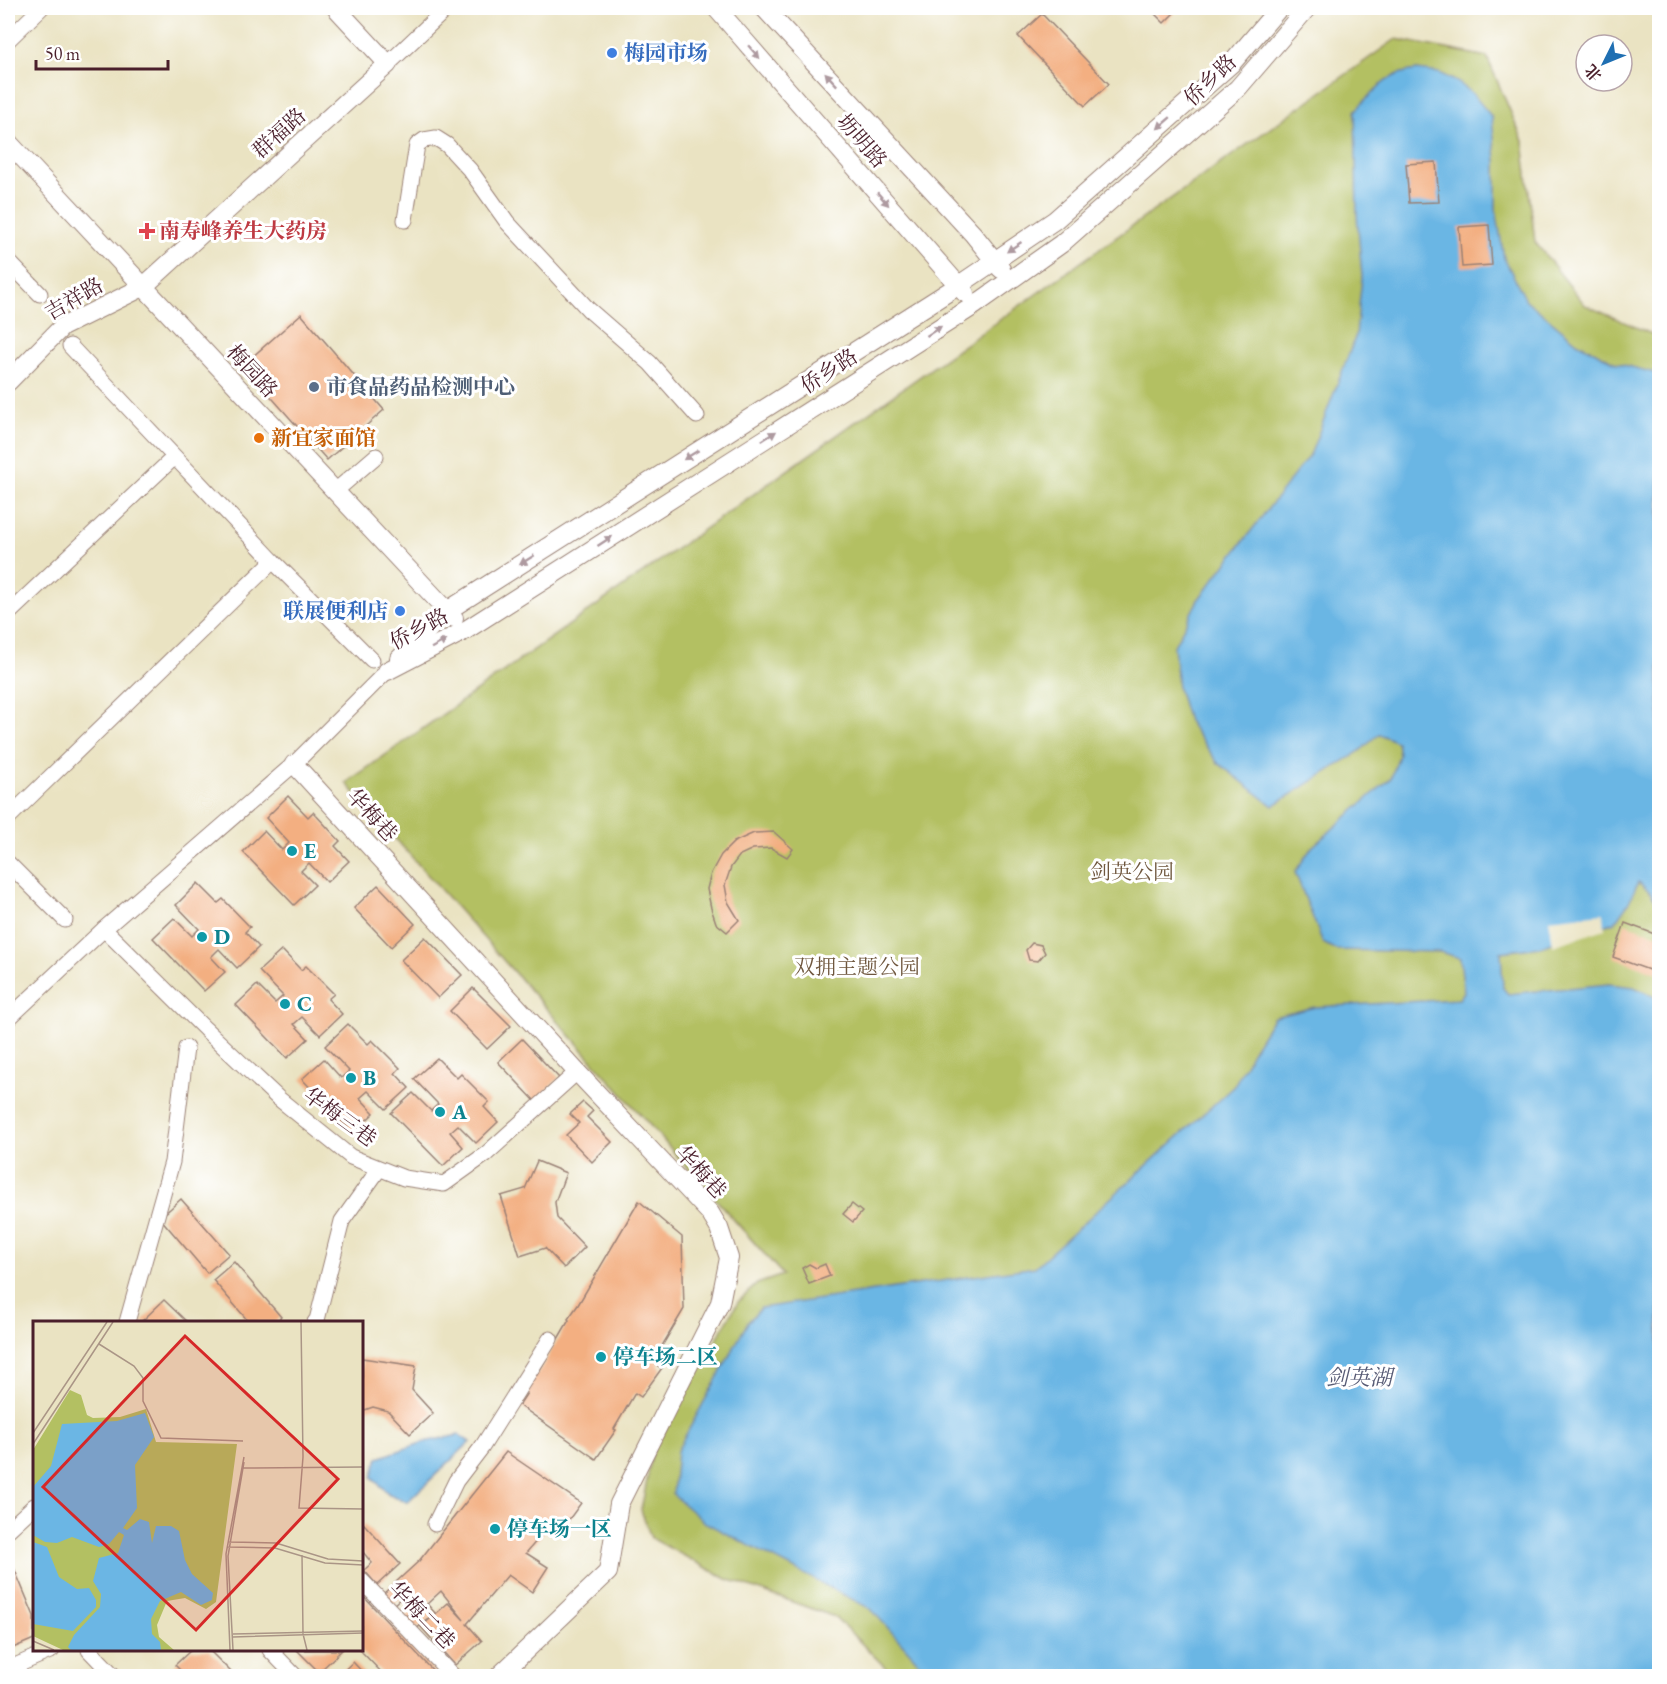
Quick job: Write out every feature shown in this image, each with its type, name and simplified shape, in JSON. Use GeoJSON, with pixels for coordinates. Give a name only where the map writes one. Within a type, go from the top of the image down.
{"type":"FeatureCollection","features":[{"type":"Feature","properties":{"kind":"street"},"geometry":{"type":"LineString","coordinates":[[8,40],[41,8]]}},
{"type":"Feature","properties":{"kind":"street"},"geometry":{"type":"LineString","coordinates":[[336,8],[388,64],[447,8]]}},
{"type":"Feature","properties":{"kind":"street","name":"坜明路"},"geometry":{"type":"LineString","coordinates":[[716,8],[975,304]]}},
{"type":"Feature","properties":{"kind":"street","name":"坜明路"},"geometry":{"type":"LineString","coordinates":[[765,8],[973,234],[1010,279]]}},
{"type":"Feature","properties":{"kind":"street","name":"侨乡路"},"geometry":{"type":"LineString","coordinates":[[387,671],[447,611],[959,285],[1055,219],[1232,63],[1279,8]]}},
{"type":"Feature","properties":{"kind":"street","name":"侨乡路"},"geometry":{"type":"LineString","coordinates":[[387,671],[466,630],[975,304],[1061,244],[1238,88],[1307,8]]}},
{"type":"Feature","properties":{"kind":"street","name":"群福路"},"geometry":{"type":"LineString","coordinates":[[143,287],[388,64]]}},
{"type":"Feature","properties":{"kind":"street"},"geometry":{"type":"LineString","coordinates":[[405,220],[417,145],[424,140],[436,138],[447,145],[470,170],[507,222],[588,309],[650,363],[697,416]]}},
{"type":"Feature","properties":{"kind":"street","name":"梅园路"},"geometry":{"type":"LineString","coordinates":[[8,142],[466,630]]}},
{"type":"Feature","properties":{"kind":"street"},"geometry":{"type":"LineString","coordinates":[[8,261],[40,294]]}},
{"type":"Feature","properties":{"kind":"street","name":"吉祥路"},"geometry":{"type":"LineString","coordinates":[[8,382],[62,327],[143,287]]}},
{"type":"Feature","properties":{"kind":"street"},"geometry":{"type":"LineString","coordinates":[[70,346],[273,561],[372,660]]}},
{"type":"Feature","properties":{"kind":"street"},"geometry":{"type":"LineString","coordinates":[[340,487],[376,456]]}},
{"type":"Feature","properties":{"kind":"street"},"geometry":{"type":"LineString","coordinates":[[8,614],[168,463]]}},
{"type":"Feature","properties":{"kind":"street"},"geometry":{"type":"LineString","coordinates":[[8,818],[273,561]]}},
{"type":"Feature","properties":{"kind":"street"},"geometry":{"type":"LineString","coordinates":[[8,1019],[104,929],[294,764],[387,671]]}},
{"type":"Feature","properties":{"kind":"street","name":"华梅巷"},"geometry":{"type":"LineString","coordinates":[[294,764],[710,1213],[719,1228],[729,1258],[720,1304],[619,1504],[608,1572],[499,1677]]}},
{"type":"Feature","properties":{"kind":"street"},"geometry":{"type":"LineString","coordinates":[[8,863],[65,920]]}},
{"type":"Feature","properties":{"kind":"street","name":"华梅三巷"},"geometry":{"type":"LineString","coordinates":[[104,929],[279,1098],[351,1157],[404,1178],[444,1184],[486,1154],[577,1072]]}},
{"type":"Feature","properties":{"kind":"street"},"geometry":{"type":"LineString","coordinates":[[128,1321],[172,1162],[186,1048]]}},
{"type":"Feature","properties":{"kind":"street"},"geometry":{"type":"LineString","coordinates":[[316,1321],[342,1221],[379,1169]]}},
{"type":"Feature","properties":{"kind":"street"},"geometry":{"type":"LineString","coordinates":[[435,1524],[456,1481],[482,1447],[550,1339]]}},
{"type":"Feature","properties":{"kind":"street"},"geometry":{"type":"LineString","coordinates":[[8,1530],[33,1507]]}},
{"type":"Feature","properties":{"kind":"street","name":"华梅二巷"},"geometry":{"type":"LineString","coordinates":[[363,1582],[453,1677]]}},
{"type":"Feature","properties":{"kind":"street"},"geometry":{"type":"LineString","coordinates":[[8,1669],[50,1651]]}},
{"type":"Feature","properties":{"kind":"street"},"geometry":{"type":"LineString","coordinates":[[91,1651],[114,1677]]}},
{"type":"Feature","properties":{"kind":"street"},"geometry":{"type":"LineString","coordinates":[[271,1651],[295,1677]]}},
{"type":"Feature","properties":{"kind":"green space","name":"剑英公园"},"geometry":{"type":"Polygon","coordinates":[[[1396,39],[1487,57],[1523,141],[1535,242],[1585,305],[1659,336],[1659,1676],[894,1676],[835,1617],[727,1579],[651,1538],[641,1510],[653,1450],[738,1302],[757,1284],[783,1275],[346,783],[1396,39]]]}},
{"type":"Feature","properties":{"kind":"water","name":"剑英湖"},"geometry":{"type":"Polygon","coordinates":[[[1417,70],[1439,73],[1457,82],[1471,92],[1492,117],[1496,160],[1496,209],[1504,258],[1526,300],[1577,342],[1616,363],[1659,374],[1659,906],[1650,892],[1638,882],[1629,902],[1615,922],[1540,947],[1501,952],[1503,988],[1508,994],[1609,984],[1634,987],[1659,999],[1659,1676],[931,1676],[871,1609],[704,1522],[673,1495],[677,1451],[748,1322],[761,1308],[1035,1267],[1234,1086],[1274,1017],[1315,1007],[1459,999],[1464,992],[1460,958],[1440,952],[1336,950],[1323,943],[1295,872],[1312,847],[1391,778],[1399,755],[1397,742],[1379,734],[1360,751],[1273,806],[1217,762],[1188,721],[1178,688],[1174,646],[1198,600],[1311,453],[1356,335],[1362,277],[1357,215],[1355,111],[1382,84],[1398,74],[1417,70]]]}},
{"type":"Feature","properties":{"kind":"water"},"geometry":{"type":"Polygon","coordinates":[[[459,1435],[470,1442],[407,1502],[389,1494],[372,1477],[378,1458],[424,1442],[459,1435]]]}},
{"type":"Feature","properties":{"kind":"pier"},"geometry":{"type":"Polygon","coordinates":[[[1603,913],[1605,929],[1553,946],[1549,919],[1603,913]]]}},
{"type":"Feature","properties":{"kind":"building"},"geometry":{"type":"Polygon","coordinates":[[[1149,8],[1179,8],[1164,23],[1149,8]]]}},
{"type":"Feature","properties":{"kind":"building"},"geometry":{"type":"Polygon","coordinates":[[[1042,14],[1109,84],[1085,106],[1018,36],[1042,14]]]}},
{"type":"Feature","properties":{"kind":"building"},"geometry":{"type":"Polygon","coordinates":[[[1436,162],[1439,202],[1409,203],[1406,164],[1436,162]]]}},
{"type":"Feature","properties":{"kind":"building"},"geometry":{"type":"Polygon","coordinates":[[[1489,225],[1492,265],[1462,267],[1459,227],[1489,225]]]}},
{"type":"Feature","properties":{"kind":"building","name":"市食品药品检测中心"},"geometry":{"type":"Polygon","coordinates":[[[301,314],[384,410],[327,460],[243,365],[301,314]]]}},
{"type":"Feature","properties":{"kind":"building","name":"E"},"geometry":{"type":"Polygon","coordinates":[[[288,796],[308,817],[313,812],[340,841],[335,846],[349,861],[327,882],[309,863],[301,871],[315,885],[294,905],[243,852],[264,831],[282,850],[289,843],[266,818],[288,796]]]}},
{"type":"Feature","properties":{"kind":"building"},"geometry":{"type":"Polygon","coordinates":[[[774,832],[793,849],[787,857],[771,848],[753,849],[740,855],[731,867],[725,885],[728,902],[739,920],[727,932],[716,923],[711,908],[707,889],[711,873],[721,855],[734,842],[754,833],[774,832]]]}},
{"type":"Feature","properties":{"kind":"building","name":"D"},"geometry":{"type":"Polygon","coordinates":[[[198,883],[218,903],[223,899],[250,927],[245,932],[259,947],[237,968],[219,949],[211,957],[225,972],[204,991],[153,938],[174,918],[192,936],[199,929],[176,905],[198,883]]]}},
{"type":"Feature","properties":{"kind":"building"},"geometry":{"type":"Polygon","coordinates":[[[378,885],[415,924],[391,947],[354,908],[378,885]]]}},
{"type":"Feature","properties":{"kind":"building"},"geometry":{"type":"Polygon","coordinates":[[[1625,923],[1660,936],[1660,974],[1613,957],[1625,923]]]}},
{"type":"Feature","properties":{"kind":"building"},"geometry":{"type":"Polygon","coordinates":[[[425,937],[462,975],[438,998],[401,960],[425,937]]]}},
{"type":"Feature","properties":{"kind":"building"},"geometry":{"type":"Polygon","coordinates":[[[1032,943],[1041,945],[1045,953],[1038,961],[1029,960],[1026,950],[1032,943]]]}},
{"type":"Feature","properties":{"kind":"building","name":"C"},"geometry":{"type":"Polygon","coordinates":[[[282,950],[301,970],[306,966],[334,994],[328,999],[342,1014],[320,1035],[302,1017],[294,1024],[308,1039],[287,1058],[236,1005],[257,985],[275,1003],[283,996],[259,971],[282,950]]]}},
{"type":"Feature","properties":{"kind":"building"},"geometry":{"type":"Polygon","coordinates":[[[473,988],[511,1026],[487,1049],[450,1011],[473,988]]]}},
{"type":"Feature","properties":{"kind":"building","name":"B"},"geometry":{"type":"Polygon","coordinates":[[[348,1024],[368,1044],[372,1040],[400,1068],[395,1073],[409,1088],[386,1109],[368,1091],[360,1098],[374,1113],[353,1133],[302,1079],[324,1059],[341,1078],[349,1071],[325,1046],[348,1024]]]}},
{"type":"Feature","properties":{"kind":"building"},"geometry":{"type":"Polygon","coordinates":[[[522,1039],[559,1078],[535,1101],[498,1062],[522,1039]]]}},
{"type":"Feature","properties":{"kind":"building","name":"A"},"geometry":{"type":"Polygon","coordinates":[[[437,1058],[457,1078],[461,1074],[489,1102],[484,1107],[498,1122],[476,1143],[458,1125],[450,1132],[463,1147],[443,1166],[391,1113],[413,1093],[431,1111],[438,1104],[414,1079],[437,1058]]]}},
{"type":"Feature","properties":{"kind":"building"},"geometry":{"type":"Polygon","coordinates":[[[583,1102],[593,1111],[587,1117],[612,1142],[592,1162],[566,1135],[579,1123],[570,1114],[583,1102]]]}},
{"type":"Feature","properties":{"kind":"building"},"geometry":{"type":"Polygon","coordinates":[[[537,1161],[566,1173],[555,1202],[557,1218],[585,1247],[564,1268],[545,1248],[520,1256],[501,1196],[525,1189],[537,1161]]]}},
{"type":"Feature","properties":{"kind":"building"},"geometry":{"type":"Polygon","coordinates":[[[181,1199],[229,1254],[207,1273],[160,1218],[181,1199]]]}},
{"type":"Feature","properties":{"kind":"building","name":"停车场二区"},"geometry":{"type":"Polygon","coordinates":[[[639,1201],[682,1237],[684,1309],[656,1356],[659,1359],[658,1366],[662,1368],[641,1397],[635,1393],[614,1429],[616,1430],[596,1459],[519,1405],[527,1393],[523,1390],[535,1374],[537,1375],[639,1201]]]}},
{"type":"Feature","properties":{"kind":"building"},"geometry":{"type":"Polygon","coordinates":[[[852,1204],[862,1212],[853,1222],[843,1214],[852,1204]]]}},
{"type":"Feature","properties":{"kind":"building"},"geometry":{"type":"Polygon","coordinates":[[[234,1262],[281,1317],[276,1321],[248,1321],[213,1280],[234,1262]]]}},
{"type":"Feature","properties":{"kind":"building"},"geometry":{"type":"Polygon","coordinates":[[[809,1264],[816,1268],[825,1264],[830,1276],[809,1284],[802,1268],[809,1264]]]}},
{"type":"Feature","properties":{"kind":"building"},"geometry":{"type":"Polygon","coordinates":[[[164,1300],[186,1321],[142,1321],[164,1300]]]}},
{"type":"Feature","properties":{"kind":"building"},"geometry":{"type":"Polygon","coordinates":[[[363,1358],[416,1366],[412,1390],[433,1413],[410,1434],[388,1411],[373,1407],[363,1411],[363,1358]]]}},
{"type":"Feature","properties":{"kind":"building","name":"停车场一区"},"geometry":{"type":"Polygon","coordinates":[[[506,1452],[581,1503],[565,1525],[556,1518],[526,1553],[548,1567],[532,1592],[508,1575],[467,1624],[482,1641],[455,1665],[421,1627],[448,1603],[464,1620],[441,1591],[427,1604],[435,1613],[415,1630],[404,1618],[412,1611],[401,1598],[393,1605],[383,1594],[419,1561],[506,1452]]]}},
{"type":"Feature","properties":{"kind":"building"},"geometry":{"type":"Polygon","coordinates":[[[363,1525],[400,1564],[377,1585],[364,1570],[372,1563],[363,1552],[363,1525]]]}},
{"type":"Feature","properties":{"kind":"building"},"geometry":{"type":"Polygon","coordinates":[[[8,1557],[33,1614],[33,1639],[13,1648],[8,1634],[8,1557]]]}},
{"type":"Feature","properties":{"kind":"building"},"geometry":{"type":"Polygon","coordinates":[[[363,1596],[438,1676],[385,1676],[361,1651],[363,1651],[363,1596]]]}},
{"type":"Feature","properties":{"kind":"building"},"geometry":{"type":"Polygon","coordinates":[[[190,1651],[210,1651],[235,1676],[186,1676],[175,1665],[190,1651]]]}},
{"type":"Feature","properties":{"kind":"building"},"geometry":{"type":"Polygon","coordinates":[[[298,1651],[341,1651],[319,1672],[298,1651]]]}},
{"type":"Feature","properties":{"kind":"building"},"geometry":{"type":"Polygon","coordinates":[[[353,1662],[366,1676],[338,1676],[353,1662]]]}},
{"type":"Feature","properties":{"kind":"place","name":"梅园市场"},"geometry":{"type":"Point","coordinates":[612,53]}},
{"type":"Feature","properties":{"kind":"place","name":"南寿峰养生大药房"},"geometry":{"type":"Point","coordinates":[147,231]}},
{"type":"Feature","properties":{"kind":"place","name":"市食品药品检测中心"},"geometry":{"type":"Point","coordinates":[314,387]}},
{"type":"Feature","properties":{"kind":"place","name":"新宜家面馆"},"geometry":{"type":"Point","coordinates":[259,438]}},
{"type":"Feature","properties":{"kind":"place","name":"联展便利店"},"geometry":{"type":"Point","coordinates":[400,611]}},
{"type":"Feature","properties":{"kind":"place","name":"E"},"geometry":{"type":"Point","coordinates":[292,851]}},
{"type":"Feature","properties":{"kind":"place","name":"D"},"geometry":{"type":"Point","coordinates":[202,937]}},
{"type":"Feature","properties":{"kind":"place","name":"C"},"geometry":{"type":"Point","coordinates":[285,1004]}},
{"type":"Feature","properties":{"kind":"place","name":"B"},"geometry":{"type":"Point","coordinates":[351,1078]}},
{"type":"Feature","properties":{"kind":"place","name":"A"},"geometry":{"type":"Point","coordinates":[440,1112]}},
{"type":"Feature","properties":{"kind":"place","name":"停车场二区"},"geometry":{"type":"Point","coordinates":[601,1357]}},
{"type":"Feature","properties":{"kind":"place","name":"停车场一区"},"geometry":{"type":"Point","coordinates":[495,1529]}},
{"type":"Feature","properties":{"kind":"park label","name":"双拥主题公园"},"geometry":{"type":"Point","coordinates":[857,967]}}]}
